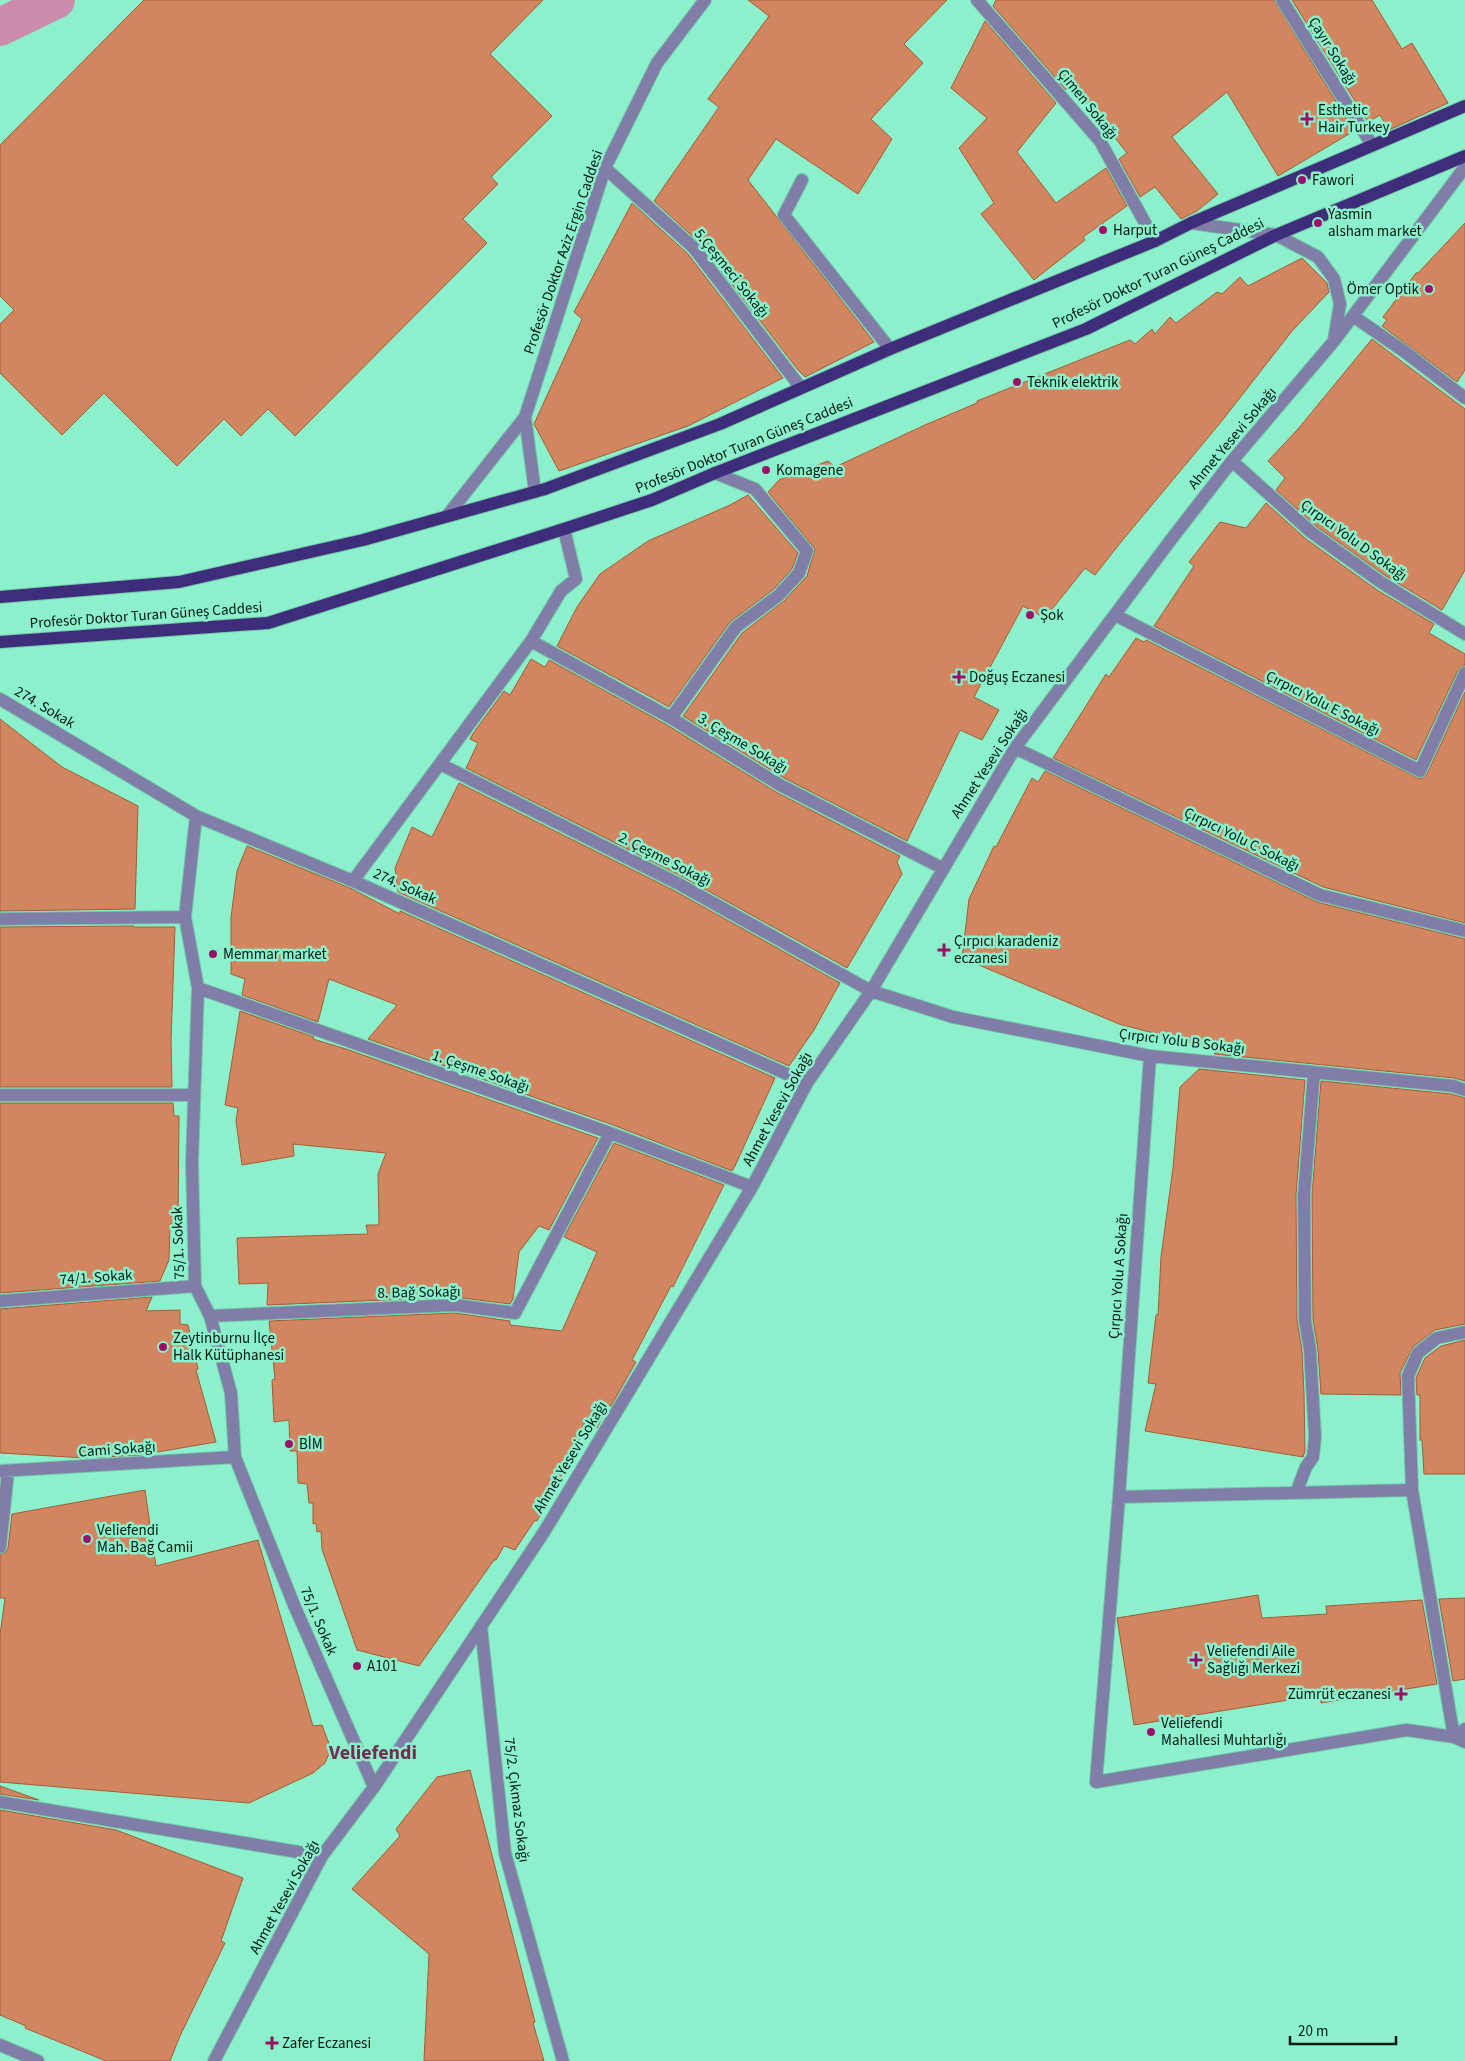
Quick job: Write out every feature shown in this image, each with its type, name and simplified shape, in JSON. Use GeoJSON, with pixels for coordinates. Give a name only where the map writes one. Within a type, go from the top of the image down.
{"type":"FeatureCollection","features":[{"type":"Feature","properties":{"kind":"main road","name":"Profesör Doktor Turan Güneş Caddesi"},"geometry":{"type":"LineString","coordinates":[[0,597],[179,582],[363,540],[535,492],[720,424],[890,349],[1155,242],[1191,223],[1465,106]]}},
{"type":"Feature","properties":{"kind":"main road","name":"Profesör Doktor Turan Güneş Caddesi"},"geometry":{"type":"LineString","coordinates":[[0,642],[268,623],[652,500],[715,473],[1086,330],[1276,235],[1465,156]]}},
{"type":"Feature","properties":{"kind":"street","name":"Profesör Doktor Aziz Ergin Caddesi"},"geometry":{"type":"LineString","coordinates":[[525,417],[605,168],[656,63],[705,0]]}},
{"type":"Feature","properties":{"kind":"street","name":"Çimen Sokağı"},"geometry":{"type":"LineString","coordinates":[[977,0],[1100,141],[1155,242]]}},
{"type":"Feature","properties":{"kind":"street","name":"Çayır Sokağı"},"geometry":{"type":"LineString","coordinates":[[1282,0],[1372,145]]}},
{"type":"Feature","properties":{"kind":"street","name":"Ahmet Yesevi Sokağı"},"geometry":{"type":"LineString","coordinates":[[214,2061],[322,1856],[374,1787],[544,1532],[752,1187],[807,1083],[871,991],[942,868],[1015,748],[1173,537],[1232,461],[1334,342],[1465,167]]}},
{"type":"Feature","properties":{"kind":"street","name":"5.Çeşmeci Sokağı"},"geometry":{"type":"LineString","coordinates":[[605,168],[694,248],[801,388]]}},
{"type":"Feature","properties":{"kind":"street"},"geometry":{"type":"LineString","coordinates":[[802,180],[784,215],[890,349]]}},
{"type":"Feature","properties":{"kind":"street"},"geometry":{"type":"LineString","coordinates":[[1191,223],[1276,235],[1318,257],[1334,279],[1340,304],[1334,342]]}},
{"type":"Feature","properties":{"kind":"street"},"geometry":{"type":"LineString","coordinates":[[1353,316],[1405,352],[1465,398]]}},
{"type":"Feature","properties":{"kind":"street"},"geometry":{"type":"LineString","coordinates":[[525,417],[535,492]]}},
{"type":"Feature","properties":{"kind":"street"},"geometry":{"type":"LineString","coordinates":[[447,516],[525,417]]}},
{"type":"Feature","properties":{"kind":"street","name":"Çırpıcı Yolu D Sokağı"},"geometry":{"type":"LineString","coordinates":[[1232,461],[1311,532],[1382,583],[1465,634]]}},
{"type":"Feature","properties":{"kind":"street"},"geometry":{"type":"LineString","coordinates":[[671,718],[736,627],[779,595],[798,574],[807,551],[755,488],[715,473]]}},
{"type":"Feature","properties":{"kind":"street"},"geometry":{"type":"LineString","coordinates":[[353,881],[531,641],[561,591],[576,579],[564,529]]}},
{"type":"Feature","properties":{"kind":"street","name":"Çırpıcı Yolu E Sokağı"},"geometry":{"type":"LineString","coordinates":[[1116,614],[1420,771],[1465,673]]}},
{"type":"Feature","properties":{"kind":"street","name":"3. Çeşme Sokağı"},"geometry":{"type":"LineString","coordinates":[[531,641],[671,718],[780,785],[942,868]]}},
{"type":"Feature","properties":{"kind":"street","name":"274. Sokak"},"geometry":{"type":"LineString","coordinates":[[0,698],[196,816],[353,881],[807,1083]]}},
{"type":"Feature","properties":{"kind":"street","name":"Çırpıcı Yolu C Sokağı"},"geometry":{"type":"LineString","coordinates":[[1015,748],[1320,895],[1465,931]]}},
{"type":"Feature","properties":{"kind":"street","name":"2. Çeşme Sokağı"},"geometry":{"type":"LineString","coordinates":[[440,764],[679,884],[871,991]]}},
{"type":"Feature","properties":{"kind":"street","name":"75/1. Sokak"},"geometry":{"type":"LineString","coordinates":[[196,816],[185,917],[198,988],[192,1162],[195,1286],[210,1316],[231,1393],[236,1457],[294,1606],[374,1787]]}},
{"type":"Feature","properties":{"kind":"street"},"geometry":{"type":"LineString","coordinates":[[0,920],[185,917]]}},
{"type":"Feature","properties":{"kind":"street","name":"1. Çeşme Sokağı"},"geometry":{"type":"LineString","coordinates":[[198,988],[610,1134],[752,1187]]}},
{"type":"Feature","properties":{"kind":"street","name":"Çırpıcı Yolu B Sokağı"},"geometry":{"type":"LineString","coordinates":[[871,991],[953,1017],[1150,1056],[1452,1086],[1465,1090]]}},
{"type":"Feature","properties":{"kind":"street","name":"Çırpıcı Yolu A Sokağı"},"geometry":{"type":"LineString","coordinates":[[1150,1056],[1119,1498],[1096,1782],[1407,1730],[1459,1740]]}},
{"type":"Feature","properties":{"kind":"street"},"geometry":{"type":"LineString","coordinates":[[1296,1493],[1306,1467],[1313,1457],[1315,1437],[1310,1350],[1305,1320],[1304,1195],[1314,1072]]}},
{"type":"Feature","properties":{"kind":"street"},"geometry":{"type":"LineString","coordinates":[[0,1095],[193,1095]]}},
{"type":"Feature","properties":{"kind":"street","name":"8. Bağ Sokağı"},"geometry":{"type":"LineString","coordinates":[[210,1316],[455,1305],[515,1313],[610,1134]]}},
{"type":"Feature","properties":{"kind":"street","name":"74/1. Sokak"},"geometry":{"type":"LineString","coordinates":[[0,1301],[195,1286]]}},
{"type":"Feature","properties":{"kind":"street"},"geometry":{"type":"LineString","coordinates":[[1459,1740],[1412,1490],[1408,1376],[1418,1353],[1437,1338],[1465,1332]]}},
{"type":"Feature","properties":{"kind":"street","name":"Cami Sokağı"},"geometry":{"type":"LineString","coordinates":[[4,1472],[236,1457]]}},
{"type":"Feature","properties":{"kind":"street"},"geometry":{"type":"LineString","coordinates":[[0,1546],[4,1472]]}},
{"type":"Feature","properties":{"kind":"street"},"geometry":{"type":"LineString","coordinates":[[1119,1498],[1412,1490]]}},
{"type":"Feature","properties":{"kind":"street","name":"75/2. Çıkmaz Sokağı"},"geometry":{"type":"LineString","coordinates":[[481,1626],[505,1853],[563,2061]]}},
{"type":"Feature","properties":{"kind":"street"},"geometry":{"type":"LineString","coordinates":[[1459,1740],[1465,1729]]}},
{"type":"Feature","properties":{"kind":"street"},"geometry":{"type":"LineString","coordinates":[[0,1802],[322,1856]]}},
{"type":"Feature","properties":{"kind":"street"},"geometry":{"type":"LineString","coordinates":[[0,2045],[38,2061]]}},
{"type":"Feature","properties":{"kind":"building"},"geometry":{"type":"Polygon","coordinates":[[[144,0],[543,0],[490,54],[552,116],[491,177],[498,184],[463,219],[487,243],[295,436],[268,409],[241,436],[224,419],[177,466],[104,393],[62,435],[0,373],[0,324],[14,310],[0,296],[0,145],[144,0]]]}},
{"type":"Feature","properties":{"kind":"building"},"geometry":{"type":"Polygon","coordinates":[[[748,0],[947,0],[904,44],[923,63],[871,119],[892,139],[858,194],[776,139],[748,180],[874,342],[805,377],[700,243],[654,201],[719,107],[708,99],[769,16],[748,0]]]}},
{"type":"Feature","properties":{"kind":"building"},"geometry":{"type":"Polygon","coordinates":[[[996,0],[1274,0],[1354,131],[1278,176],[1227,92],[1172,137],[1218,194],[1197,211],[1181,219],[1155,187],[1140,197],[1119,159],[1127,153],[1072,83],[1066,90],[993,6],[996,0]]]}},
{"type":"Feature","properties":{"kind":"building"},"geometry":{"type":"Polygon","coordinates":[[[1292,0],[1372,0],[1402,49],[1412,43],[1448,103],[1389,130],[1380,115],[1368,122],[1292,0]]]}},
{"type":"Feature","properties":{"kind":"building"},"geometry":{"type":"Polygon","coordinates":[[[985,21],[1056,103],[1017,152],[1056,203],[1106,168],[1127,206],[1083,237],[1085,240],[1034,280],[981,214],[994,203],[959,148],[987,118],[951,88],[985,21]]]}},
{"type":"Feature","properties":{"kind":"building"},"geometry":{"type":"Polygon","coordinates":[[[632,203],[688,254],[783,378],[688,426],[559,471],[534,424],[582,319],[574,312],[632,203]]]}},
{"type":"Feature","properties":{"kind":"building"},"geometry":{"type":"Polygon","coordinates":[[[1465,223],[1465,370],[1457,382],[1382,326],[1387,320],[1383,317],[1416,273],[1465,223]]]}},
{"type":"Feature","properties":{"kind":"building"},"geometry":{"type":"Polygon","coordinates":[[[1302,258],[1327,283],[1329,292],[1292,331],[1221,422],[1095,575],[1085,568],[1045,618],[1023,606],[974,697],[999,710],[982,740],[960,730],[907,841],[784,778],[683,716],[742,633],[784,601],[807,576],[815,549],[768,492],[779,480],[828,461],[835,467],[977,403],[977,401],[1130,340],[1135,344],[1152,329],[1155,334],[1170,317],[1176,323],[1217,292],[1222,294],[1240,277],[1248,286],[1302,258]]]}},
{"type":"Feature","properties":{"kind":"building"},"geometry":{"type":"Polygon","coordinates":[[[1372,339],[1465,409],[1465,570],[1442,610],[1386,576],[1316,526],[1276,490],[1285,478],[1268,461],[1298,429],[1372,339]]]}},
{"type":"Feature","properties":{"kind":"building"},"geometry":{"type":"Polygon","coordinates":[[[748,495],[798,553],[792,569],[774,589],[730,622],[669,707],[557,646],[577,607],[600,574],[648,541],[730,505],[748,495]]]}},
{"type":"Feature","properties":{"kind":"building"},"geometry":{"type":"Polygon","coordinates":[[[1266,503],[1306,539],[1377,590],[1434,624],[1429,633],[1465,654],[1465,665],[1458,670],[1416,760],[1154,626],[1194,566],[1189,562],[1220,522],[1246,528],[1266,503]]]}},
{"type":"Feature","properties":{"kind":"building"},"geometry":{"type":"Polygon","coordinates":[[[1136,638],[1144,642],[1146,640],[1420,779],[1427,774],[1465,692],[1465,923],[1323,887],[1053,758],[1106,674],[1109,677],[1136,638]]]}},
{"type":"Feature","properties":{"kind":"building"},"geometry":{"type":"Polygon","coordinates":[[[531,659],[545,667],[549,660],[667,725],[776,792],[900,856],[897,862],[902,874],[847,968],[683,877],[466,768],[478,743],[470,739],[474,732],[504,691],[510,695],[531,659]]]}},
{"type":"Feature","properties":{"kind":"building"},"geometry":{"type":"Polygon","coordinates":[[[0,719],[62,767],[138,806],[135,909],[0,911],[0,719]]]}},
{"type":"Feature","properties":{"kind":"building"},"geometry":{"type":"Polygon","coordinates":[[[1045,771],[1317,902],[1465,939],[1465,1081],[1454,1078],[1214,1054],[1218,1050],[1119,1024],[962,958],[969,899],[994,846],[996,847],[1032,778],[1038,782],[1045,771]]]}},
{"type":"Feature","properties":{"kind":"building"},"geometry":{"type":"Polygon","coordinates":[[[459,783],[675,891],[840,983],[814,1030],[789,1066],[398,892],[395,868],[412,827],[432,837],[459,783]]]}},
{"type":"Feature","properties":{"kind":"building"},"geometry":{"type":"Polygon","coordinates":[[[247,846],[350,888],[400,914],[400,911],[775,1078],[732,1171],[613,1125],[368,1039],[397,1005],[329,979],[318,1022],[242,995],[245,979],[231,974],[231,917],[237,871],[247,846]]]}},
{"type":"Feature","properties":{"kind":"building"},"geometry":{"type":"Polygon","coordinates":[[[0,927],[175,927],[171,1040],[172,1087],[0,1087],[0,927]]]}},
{"type":"Feature","properties":{"kind":"building"},"geometry":{"type":"Polygon","coordinates":[[[240,1011],[314,1037],[313,1039],[598,1138],[549,1230],[539,1226],[519,1252],[513,1299],[510,1304],[455,1297],[267,1305],[268,1283],[239,1284],[237,1238],[368,1234],[366,1225],[379,1225],[378,1174],[386,1153],[293,1144],[294,1156],[242,1165],[236,1121],[238,1108],[225,1105],[240,1011]]]}},
{"type":"Feature","properties":{"kind":"building"},"geometry":{"type":"Polygon","coordinates":[[[1199,1069],[1305,1080],[1296,1195],[1297,1320],[1302,1351],[1304,1393],[1305,1451],[1303,1457],[1145,1431],[1156,1384],[1148,1383],[1156,1315],[1158,1315],[1161,1257],[1173,1168],[1180,1087],[1199,1069]]]}},
{"type":"Feature","properties":{"kind":"building"},"geometry":{"type":"Polygon","coordinates":[[[1321,1081],[1451,1094],[1465,1098],[1465,1324],[1435,1330],[1413,1347],[1400,1373],[1401,1395],[1321,1394],[1318,1350],[1313,1319],[1312,1195],[1321,1081]]]}},
{"type":"Feature","properties":{"kind":"building"},"geometry":{"type":"Polygon","coordinates":[[[0,1103],[173,1103],[174,1116],[179,1116],[178,1224],[170,1224],[169,1260],[160,1281],[0,1293],[0,1103]]]}},
{"type":"Feature","properties":{"kind":"building"},"geometry":{"type":"Polygon","coordinates":[[[614,1143],[724,1185],[673,1287],[671,1286],[632,1360],[636,1362],[611,1406],[608,1405],[597,1428],[584,1423],[579,1443],[537,1521],[535,1520],[515,1550],[504,1546],[496,1560],[494,1560],[419,1666],[357,1650],[322,1549],[321,1531],[317,1532],[316,1523],[313,1524],[313,1503],[309,1503],[307,1484],[298,1483],[297,1451],[290,1451],[289,1420],[274,1422],[272,1380],[275,1379],[269,1321],[455,1313],[510,1321],[510,1325],[562,1331],[597,1252],[564,1237],[614,1143]]]}},
{"type":"Feature","properties":{"kind":"building"},"geometry":{"type":"Polygon","coordinates":[[[152,1297],[146,1311],[180,1310],[180,1324],[188,1325],[198,1369],[196,1370],[216,1442],[140,1455],[86,1458],[0,1453],[0,1309],[152,1297]]]}},
{"type":"Feature","properties":{"kind":"building"},"geometry":{"type":"Polygon","coordinates":[[[1465,1340],[1465,1474],[1424,1474],[1422,1440],[1420,1440],[1420,1395],[1417,1395],[1416,1378],[1425,1358],[1441,1346],[1465,1340]]]}},
{"type":"Feature","properties":{"kind":"building"},"geometry":{"type":"Polygon","coordinates":[[[145,1490],[156,1566],[258,1540],[313,1726],[322,1725],[331,1749],[325,1763],[313,1773],[249,1803],[0,1782],[0,1635],[5,1598],[0,1598],[0,1555],[6,1552],[8,1548],[12,1514],[145,1490]]]}},
{"type":"Feature","properties":{"kind":"building"},"geometry":{"type":"Polygon","coordinates":[[[1258,1595],[1262,1618],[1327,1614],[1326,1606],[1422,1600],[1437,1684],[1321,1703],[1320,1695],[1134,1725],[1117,1618],[1258,1595]]]}},
{"type":"Feature","properties":{"kind":"building"},"geometry":{"type":"Polygon","coordinates":[[[1465,1598],[1465,1679],[1453,1681],[1439,1599],[1465,1598]]]}},
{"type":"Feature","properties":{"kind":"building"},"geometry":{"type":"Polygon","coordinates":[[[470,1770],[544,2061],[424,2061],[429,1954],[352,1889],[400,1836],[396,1829],[437,1777],[470,1770]]]}},
{"type":"Feature","properties":{"kind":"building"},"geometry":{"type":"Polygon","coordinates":[[[0,1786],[39,1800],[0,1794],[0,1786]]]}},
{"type":"Feature","properties":{"kind":"building"},"geometry":{"type":"Polygon","coordinates":[[[0,1810],[116,1830],[243,1878],[221,1941],[225,1943],[170,2061],[106,2061],[25,2028],[26,2026],[0,2015],[0,1810]]]}},
{"type":"Feature","properties":{"kind":"waterway"},"geometry":{"type":"LineString","coordinates":[[0,27],[56,0]]}},
{"type":"Feature","properties":{"kind":"place","name":"Esthetic Hair Turkey"},"geometry":{"type":"Point","coordinates":[1307,119]}},
{"type":"Feature","properties":{"kind":"place","name":"Fawori"},"geometry":{"type":"Point","coordinates":[1302,180]}},
{"type":"Feature","properties":{"kind":"place","name":"Yasmin alsham market"},"geometry":{"type":"Point","coordinates":[1318,223]}},
{"type":"Feature","properties":{"kind":"place","name":"Harput"},"geometry":{"type":"Point","coordinates":[1103,230]}},
{"type":"Feature","properties":{"kind":"place","name":"Ömer Optik"},"geometry":{"type":"Point","coordinates":[1429,289]}},
{"type":"Feature","properties":{"kind":"place","name":"Teknik elektrik"},"geometry":{"type":"Point","coordinates":[1017,382]}},
{"type":"Feature","properties":{"kind":"place","name":"Komagene"},"geometry":{"type":"Point","coordinates":[766,470]}},
{"type":"Feature","properties":{"kind":"place","name":"Şok"},"geometry":{"type":"Point","coordinates":[1030,615]}},
{"type":"Feature","properties":{"kind":"place","name":"Doğuş Eczanesi"},"geometry":{"type":"Point","coordinates":[959,677]}},
{"type":"Feature","properties":{"kind":"place","name":"Çırpıcı karadeniz eczanesi"},"geometry":{"type":"Point","coordinates":[944,950]}},
{"type":"Feature","properties":{"kind":"place","name":"Memmar market"},"geometry":{"type":"Point","coordinates":[213,954]}},
{"type":"Feature","properties":{"kind":"place","name":"Zeytinburnu İlçe Halk Kütüphanesi"},"geometry":{"type":"Point","coordinates":[163,1347]}},
{"type":"Feature","properties":{"kind":"place","name":"BİM"},"geometry":{"type":"Point","coordinates":[289,1444]}},
{"type":"Feature","properties":{"kind":"place","name":"Veliefendi Mah. Bağ Camii"},"geometry":{"type":"Point","coordinates":[87,1539]}},
{"type":"Feature","properties":{"kind":"place","name":"Veliefendi Aile Sağlığı Merkezi"},"geometry":{"type":"Point","coordinates":[1196,1660]}},
{"type":"Feature","properties":{"kind":"place","name":"A101"},"geometry":{"type":"Point","coordinates":[357,1666]}},
{"type":"Feature","properties":{"kind":"place","name":"Zümrüt eczanesi"},"geometry":{"type":"Point","coordinates":[1401,1694]}},
{"type":"Feature","properties":{"kind":"place","name":"Veliefendi Mahallesi Muhtarlığı"},"geometry":{"type":"Point","coordinates":[1151,1732]}},
{"type":"Feature","properties":{"kind":"place","name":"Zafer Eczanesi"},"geometry":{"type":"Point","coordinates":[272,2043]}},
{"type":"Feature","properties":{"kind":"district","name":"Veliefendi"},"geometry":{"type":"Point","coordinates":[373,1752]}}]}
